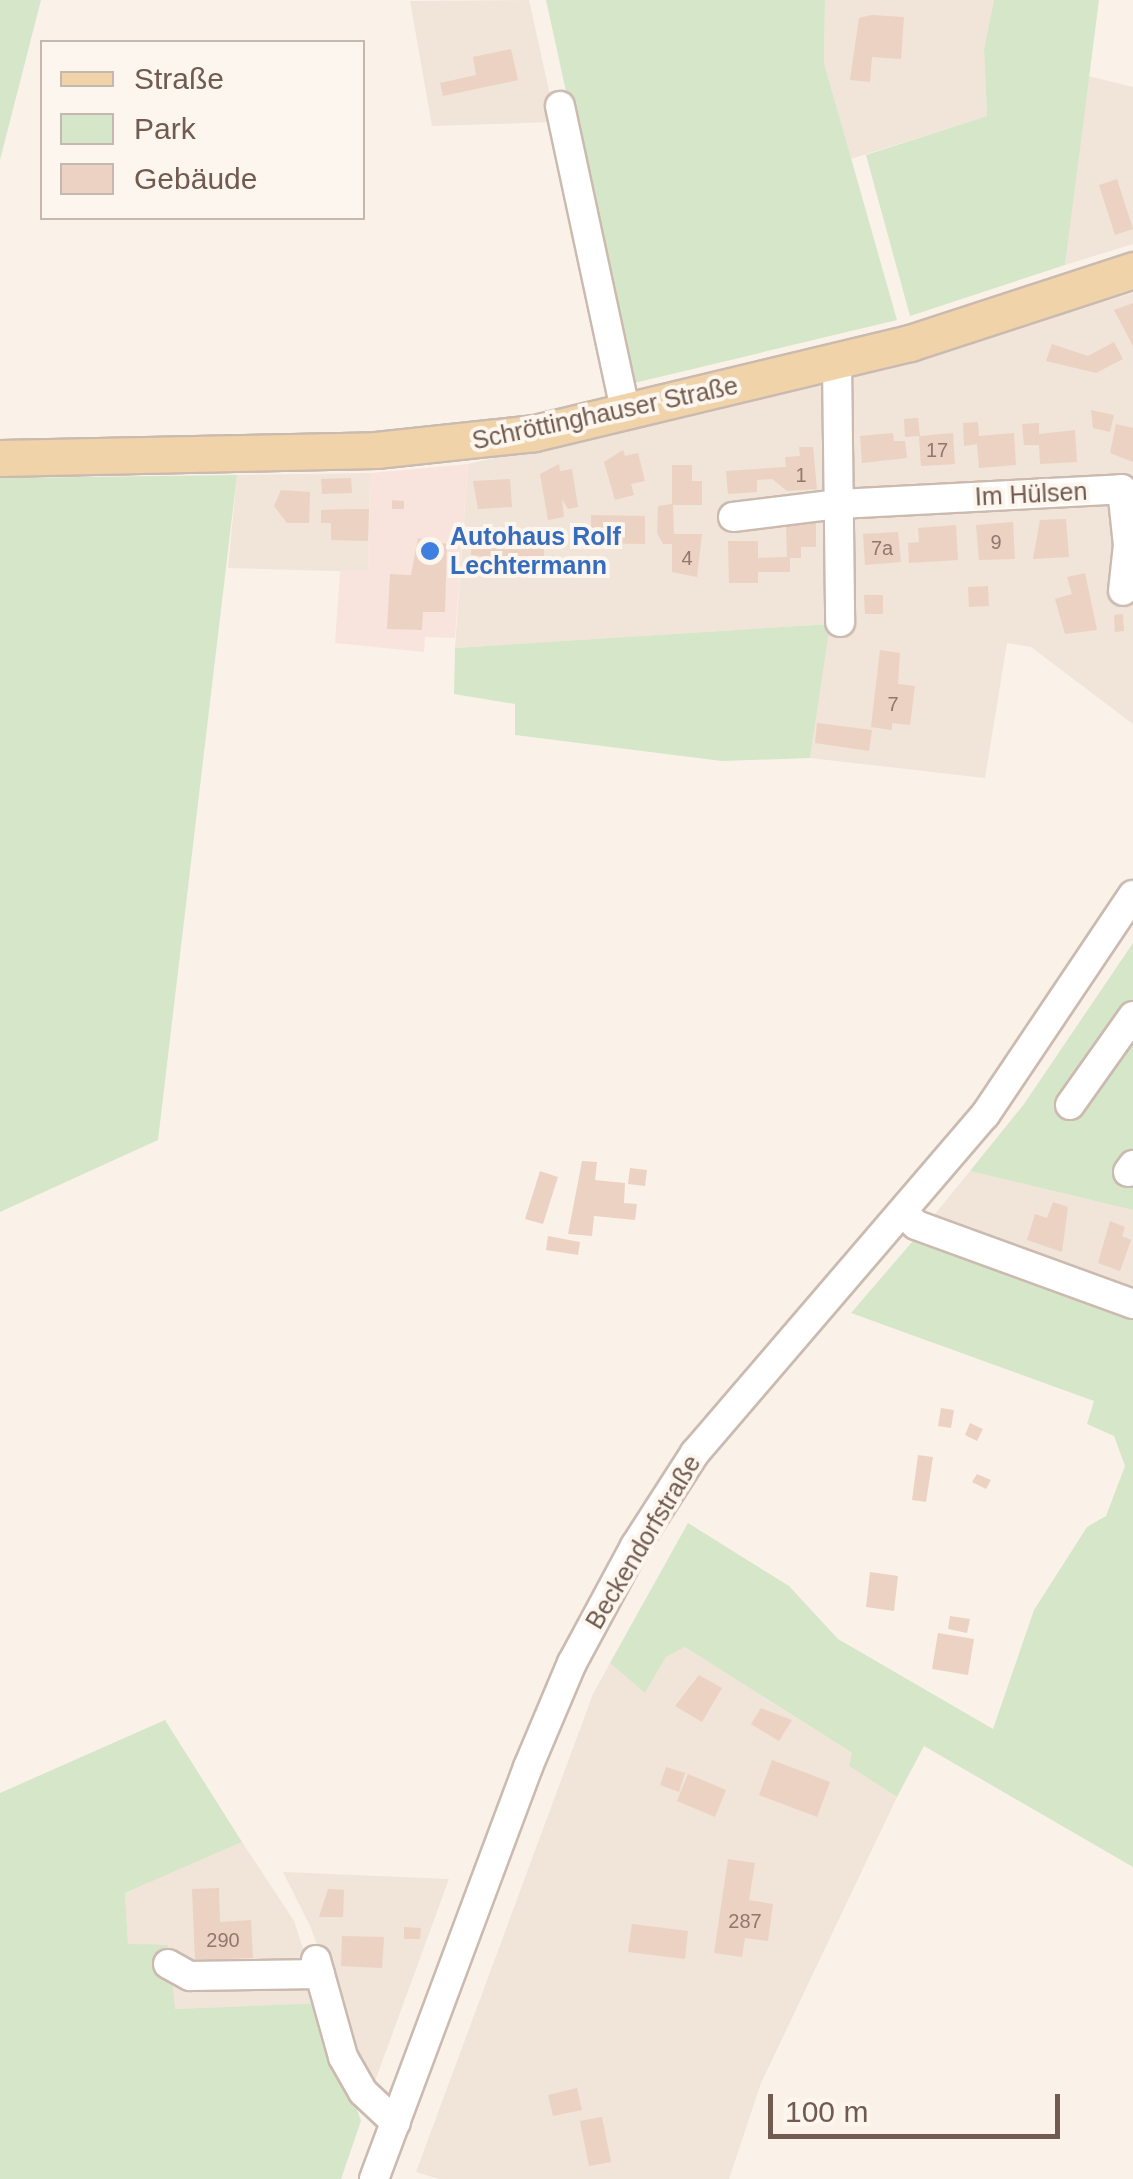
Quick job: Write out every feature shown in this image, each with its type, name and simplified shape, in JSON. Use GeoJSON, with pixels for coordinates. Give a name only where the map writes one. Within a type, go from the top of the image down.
{"type":"FeatureCollection","features":[{"type":"Feature","properties":{"kind":"main road","name":"Schröttinghauser Straße"},"geometry":{"type":"LineString","coordinates":[[0,458],[415,448],[535,433],[837,362],[1133,270]]}},
{"type":"Feature","properties":{"kind":"street"},"geometry":{"type":"LineString","coordinates":[[560,106],[626,413]]}},
{"type":"Feature","properties":{"kind":"street"},"geometry":{"type":"LineString","coordinates":[[837,362],[840,622]]}},
{"type":"Feature","properties":{"kind":"street","name":"Im Hülsen"},"geometry":{"type":"LineString","coordinates":[[732,517],[838,504],[1122,489],[1128,545],[1123,591]]}},
{"type":"Feature","properties":{"kind":"street","name":"Beckendorfstraße"},"geometry":{"type":"LineString","coordinates":[[374,2179],[528,1766],[572,1663],[635,1546],[694,1453],[985,1115],[1133,896]]}},
{"type":"Feature","properties":{"kind":"street"},"geometry":{"type":"LineString","coordinates":[[1070,1105],[1133,1016]]}},
{"type":"Feature","properties":{"kind":"street"},"geometry":{"type":"LineString","coordinates":[[903,1212],[916,1225],[1133,1304]]}},
{"type":"Feature","properties":{"kind":"street"},"geometry":{"type":"LineString","coordinates":[[168,1964],[190,1976],[318,1967],[343,2057],[362,2092],[396,2123]]}},
{"type":"Feature","properties":{"kind":"shaded area"},"geometry":{"type":"Polygon","coordinates":[[[529,0],[556,122],[432,126],[410,1],[529,0]]]}},
{"type":"Feature","properties":{"kind":"shaded area"},"geometry":{"type":"Polygon","coordinates":[[[825,0],[994,0],[984,49],[987,116],[851,159],[824,63],[825,0]]]}},
{"type":"Feature","properties":{"kind":"shaded area"},"geometry":{"type":"Polygon","coordinates":[[[1088,76],[1133,87],[1133,244],[1065,265],[1088,76]]]}},
{"type":"Feature","properties":{"kind":"shaded area"},"geometry":{"type":"Polygon","coordinates":[[[1133,293],[1133,724],[1031,647],[1007,643],[985,778],[810,758],[829,624],[455,648],[468,464],[846,379],[1133,293]]]}},
{"type":"Feature","properties":{"kind":"shaded area"},"geometry":{"type":"Polygon","coordinates":[[[468,464],[455,638],[425,637],[424,652],[335,643],[340,571],[368,571],[370,473],[468,464]]]}},
{"type":"Feature","properties":{"kind":"shaded area"},"geometry":{"type":"Polygon","coordinates":[[[370,473],[368,572],[228,568],[237,475],[370,473]]]}},
{"type":"Feature","properties":{"kind":"shaded area"},"geometry":{"type":"Polygon","coordinates":[[[970,1171],[1133,1210],[1133,1311],[918,1235],[970,1171]]]}},
{"type":"Feature","properties":{"kind":"shaded area"},"geometry":{"type":"Polygon","coordinates":[[[685,1647],[853,1754],[849,1766],[897,1797],[761,2083],[729,2179],[439,2179],[416,2172],[593,1694],[610,1663],[645,1693],[666,1657],[685,1647]]]}},
{"type":"Feature","properties":{"kind":"shaded area"},"geometry":{"type":"Polygon","coordinates":[[[242,1842],[294,1921],[321,2003],[174,2009],[168,1946],[128,1945],[125,1893],[242,1842]]]}},
{"type":"Feature","properties":{"kind":"shaded area"},"geometry":{"type":"Polygon","coordinates":[[[283,1872],[449,1879],[374,2084],[361,2068],[311,1928],[283,1872]]]}},
{"type":"Feature","properties":{"kind":"green space"},"geometry":{"type":"Polygon","coordinates":[[[0,0],[41,0],[0,160],[0,0]]]}},
{"type":"Feature","properties":{"kind":"green space"},"geometry":{"type":"Polygon","coordinates":[[[546,0],[825,0],[824,63],[897,320],[630,384],[546,0]]]}},
{"type":"Feature","properties":{"kind":"green space"},"geometry":{"type":"Polygon","coordinates":[[[994,0],[1099,0],[1065,265],[910,316],[866,155],[987,116],[984,49],[994,0]]]}},
{"type":"Feature","properties":{"kind":"green space"},"geometry":{"type":"Polygon","coordinates":[[[237,475],[158,1140],[0,1212],[0,478],[237,475]]]}},
{"type":"Feature","properties":{"kind":"green space"},"geometry":{"type":"Polygon","coordinates":[[[830,624],[810,758],[722,761],[515,735],[515,704],[454,694],[455,648],[830,624]]]}},
{"type":"Feature","properties":{"kind":"green space"},"geometry":{"type":"Polygon","coordinates":[[[1133,943],[1133,1210],[970,1171],[1024,1104],[1133,943]]]}},
{"type":"Feature","properties":{"kind":"green space"},"geometry":{"type":"Polygon","coordinates":[[[918,1235],[1133,1311],[1133,1867],[924,1746],[897,1797],[849,1766],[852,1753],[685,1647],[666,1657],[645,1693],[610,1663],[688,1523],[789,1586],[838,1639],[993,1729],[1034,1610],[1087,1527],[1106,1516],[1125,1466],[1114,1436],[1087,1424],[1094,1401],[851,1313],[918,1235]]]}},
{"type":"Feature","properties":{"kind":"green space"},"geometry":{"type":"Polygon","coordinates":[[[165,1720],[242,1842],[125,1893],[128,1944],[168,1945],[175,2009],[321,2003],[361,2121],[341,2179],[0,2179],[0,1793],[165,1720]]]}},
{"type":"Feature","properties":{"kind":"building"},"geometry":{"type":"Polygon","coordinates":[[[904,17],[901,59],[872,57],[870,82],[850,80],[859,18],[904,17]]]}},
{"type":"Feature","properties":{"kind":"building"},"geometry":{"type":"Polygon","coordinates":[[[511,49],[518,80],[443,96],[440,83],[476,75],[473,57],[511,49]]]}},
{"type":"Feature","properties":{"kind":"building"},"geometry":{"type":"Polygon","coordinates":[[[1117,179],[1133,229],[1115,235],[1099,185],[1117,179]]]}},
{"type":"Feature","properties":{"kind":"building"},"geometry":{"type":"Polygon","coordinates":[[[1133,303],[1133,346],[1114,310],[1133,303]]]}},
{"type":"Feature","properties":{"kind":"building"},"geometry":{"type":"Polygon","coordinates":[[[1114,342],[1123,359],[1096,373],[1046,361],[1052,344],[1088,356],[1114,342]]]}},
{"type":"Feature","properties":{"kind":"building"},"geometry":{"type":"Polygon","coordinates":[[[1091,410],[1114,415],[1110,432],[1093,428],[1091,410]]]}},
{"type":"Feature","properties":{"kind":"building"},"geometry":{"type":"Polygon","coordinates":[[[918,418],[920,436],[953,433],[955,464],[921,466],[919,436],[905,437],[904,419],[918,418]]]}},
{"type":"Feature","properties":{"kind":"building"},"geometry":{"type":"Polygon","coordinates":[[[978,422],[979,436],[1014,433],[1016,465],[979,468],[977,444],[964,446],[963,423],[978,422]]]}},
{"type":"Feature","properties":{"kind":"building"},"geometry":{"type":"Polygon","coordinates":[[[1039,423],[1039,434],[1075,430],[1077,462],[1040,464],[1039,445],[1024,445],[1022,424],[1039,423]]]}},
{"type":"Feature","properties":{"kind":"building"},"geometry":{"type":"Polygon","coordinates":[[[1116,424],[1133,428],[1133,462],[1110,453],[1116,424]]]}},
{"type":"Feature","properties":{"kind":"building"},"geometry":{"type":"Polygon","coordinates":[[[893,433],[894,441],[905,441],[907,458],[862,463],[860,436],[893,433]]]}},
{"type":"Feature","properties":{"kind":"building"},"geometry":{"type":"Polygon","coordinates":[[[799,447],[813,447],[817,489],[787,491],[772,479],[757,480],[757,492],[728,494],[726,471],[786,467],[785,457],[800,456],[799,447]]]}},
{"type":"Feature","properties":{"kind":"building"},"geometry":{"type":"Polygon","coordinates":[[[623,450],[625,456],[638,453],[645,481],[631,484],[634,495],[615,500],[604,462],[623,450]]]}},
{"type":"Feature","properties":{"kind":"building"},"geometry":{"type":"Polygon","coordinates":[[[559,464],[560,471],[572,469],[578,507],[568,509],[562,499],[564,517],[548,520],[540,474],[559,464]]]}},
{"type":"Feature","properties":{"kind":"building"},"geometry":{"type":"Polygon","coordinates":[[[672,465],[692,465],[692,481],[702,481],[702,505],[673,505],[674,534],[702,534],[697,577],[672,572],[672,544],[663,544],[657,533],[658,506],[672,504],[672,465]]]}},
{"type":"Feature","properties":{"kind":"building"},"geometry":{"type":"Polygon","coordinates":[[[351,478],[352,493],[322,494],[321,479],[351,478]]]}},
{"type":"Feature","properties":{"kind":"building"},"geometry":{"type":"Polygon","coordinates":[[[510,479],[512,507],[478,509],[473,481],[510,479]]]}},
{"type":"Feature","properties":{"kind":"building"},"geometry":{"type":"Polygon","coordinates":[[[281,490],[310,492],[309,523],[287,523],[274,506],[281,490]]]}},
{"type":"Feature","properties":{"kind":"building"},"geometry":{"type":"Polygon","coordinates":[[[392,500],[404,501],[404,509],[392,509],[392,500]]]}},
{"type":"Feature","properties":{"kind":"building"},"geometry":{"type":"Polygon","coordinates":[[[369,509],[368,541],[331,540],[331,523],[321,523],[321,510],[369,509]]]}},
{"type":"Feature","properties":{"kind":"building"},"geometry":{"type":"Polygon","coordinates":[[[591,515],[645,516],[645,544],[591,543],[591,515]]]}},
{"type":"Feature","properties":{"kind":"building"},"geometry":{"type":"Polygon","coordinates":[[[1066,519],[1069,557],[1033,559],[1040,520],[1066,519]]]}},
{"type":"Feature","properties":{"kind":"building"},"geometry":{"type":"Polygon","coordinates":[[[816,522],[816,547],[801,547],[801,558],[790,558],[790,572],[758,572],[758,583],[729,583],[728,541],[758,541],[758,558],[787,557],[786,523],[816,522]]]}},
{"type":"Feature","properties":{"kind":"building"},"geometry":{"type":"Polygon","coordinates":[[[1013,522],[1015,559],[979,560],[976,525],[1013,522]]]}},
{"type":"Feature","properties":{"kind":"building"},"geometry":{"type":"Polygon","coordinates":[[[956,525],[958,560],[909,563],[908,543],[919,542],[918,528],[956,525]]]}},
{"type":"Feature","properties":{"kind":"building"},"geometry":{"type":"Polygon","coordinates":[[[472,528],[544,540],[544,565],[471,555],[472,528]]]}},
{"type":"Feature","properties":{"kind":"building"},"geometry":{"type":"Polygon","coordinates":[[[898,532],[901,562],[865,565],[863,534],[898,532]]]}},
{"type":"Feature","properties":{"kind":"building"},"geometry":{"type":"Polygon","coordinates":[[[418,538],[447,544],[445,612],[423,612],[422,630],[387,629],[390,574],[411,575],[418,538]]]}},
{"type":"Feature","properties":{"kind":"building"},"geometry":{"type":"Polygon","coordinates":[[[1085,573],[1097,630],[1065,634],[1055,599],[1072,594],[1067,577],[1085,573]]]}},
{"type":"Feature","properties":{"kind":"building"},"geometry":{"type":"Polygon","coordinates":[[[988,586],[989,606],[969,607],[968,587],[988,586]]]}},
{"type":"Feature","properties":{"kind":"building"},"geometry":{"type":"Polygon","coordinates":[[[864,595],[883,595],[883,614],[865,614],[864,595]]]}},
{"type":"Feature","properties":{"kind":"building"},"geometry":{"type":"Polygon","coordinates":[[[1123,614],[1124,631],[1115,632],[1114,615],[1123,614]]]}},
{"type":"Feature","properties":{"kind":"building"},"geometry":{"type":"Polygon","coordinates":[[[880,650],[900,653],[898,684],[915,686],[910,725],[892,723],[892,730],[871,727],[880,650]]]}},
{"type":"Feature","properties":{"kind":"building"},"geometry":{"type":"Polygon","coordinates":[[[817,723],[872,730],[869,751],[815,743],[817,723]]]}},
{"type":"Feature","properties":{"kind":"building"},"geometry":{"type":"Polygon","coordinates":[[[582,1161],[597,1162],[595,1180],[625,1183],[624,1203],[637,1204],[635,1220],[594,1216],[592,1236],[568,1234],[582,1161]]]}},
{"type":"Feature","properties":{"kind":"building"},"geometry":{"type":"Polygon","coordinates":[[[630,1168],[647,1170],[645,1186],[628,1184],[630,1168]]]}},
{"type":"Feature","properties":{"kind":"building"},"geometry":{"type":"Polygon","coordinates":[[[540,1171],[558,1177],[543,1224],[525,1219],[540,1171]]]}},
{"type":"Feature","properties":{"kind":"building"},"geometry":{"type":"Polygon","coordinates":[[[1053,1202],[1068,1207],[1062,1252],[1027,1240],[1035,1214],[1047,1218],[1053,1202]]]}},
{"type":"Feature","properties":{"kind":"building"},"geometry":{"type":"Polygon","coordinates":[[[1110,1221],[1125,1227],[1122,1236],[1131,1240],[1120,1271],[1098,1263],[1110,1221]]]}},
{"type":"Feature","properties":{"kind":"building"},"geometry":{"type":"Polygon","coordinates":[[[548,1236],[580,1242],[578,1255],[546,1250],[548,1236]]]}},
{"type":"Feature","properties":{"kind":"building"},"geometry":{"type":"Polygon","coordinates":[[[941,1408],[954,1410],[951,1428],[938,1426],[941,1408]]]}},
{"type":"Feature","properties":{"kind":"building"},"geometry":{"type":"Polygon","coordinates":[[[970,1423],[983,1429],[977,1441],[965,1435],[970,1423]]]}},
{"type":"Feature","properties":{"kind":"building"},"geometry":{"type":"Polygon","coordinates":[[[918,1455],[933,1457],[926,1502],[912,1500],[918,1455]]]}},
{"type":"Feature","properties":{"kind":"building"},"geometry":{"type":"Polygon","coordinates":[[[977,1474],[991,1480],[986,1489],[972,1482],[977,1474]]]}},
{"type":"Feature","properties":{"kind":"building"},"geometry":{"type":"Polygon","coordinates":[[[870,1572],[898,1576],[894,1611],[866,1607],[870,1572]]]}},
{"type":"Feature","properties":{"kind":"building"},"geometry":{"type":"Polygon","coordinates":[[[950,1616],[970,1619],[967,1633],[948,1629],[950,1616]]]}},
{"type":"Feature","properties":{"kind":"building"},"geometry":{"type":"Polygon","coordinates":[[[938,1633],[974,1639],[968,1675],[932,1669],[938,1633]]]}},
{"type":"Feature","properties":{"kind":"building"},"geometry":{"type":"Polygon","coordinates":[[[699,1675],[722,1688],[702,1722],[675,1706],[699,1675]]]}},
{"type":"Feature","properties":{"kind":"building"},"geometry":{"type":"Polygon","coordinates":[[[761,1708],[792,1720],[779,1741],[751,1724],[761,1708]]]}},
{"type":"Feature","properties":{"kind":"building"},"geometry":{"type":"Polygon","coordinates":[[[772,1760],[830,1782],[817,1817],[759,1795],[772,1760]]]}},
{"type":"Feature","properties":{"kind":"building"},"geometry":{"type":"Polygon","coordinates":[[[666,1767],[685,1773],[679,1792],[660,1785],[666,1767]]]}},
{"type":"Feature","properties":{"kind":"building"},"geometry":{"type":"Polygon","coordinates":[[[688,1774],[726,1790],[715,1817],[677,1801],[688,1774]]]}},
{"type":"Feature","properties":{"kind":"building"},"geometry":{"type":"Polygon","coordinates":[[[728,1859],[755,1863],[749,1900],[773,1904],[768,1941],[745,1938],[742,1957],[714,1953],[728,1859]]]}},
{"type":"Feature","properties":{"kind":"building"},"geometry":{"type":"Polygon","coordinates":[[[219,1888],[220,1922],[251,1920],[253,1958],[195,1960],[192,1889],[219,1888]]]}},
{"type":"Feature","properties":{"kind":"building"},"geometry":{"type":"Polygon","coordinates":[[[328,1889],[344,1890],[343,1917],[319,1917],[328,1889]]]}},
{"type":"Feature","properties":{"kind":"building"},"geometry":{"type":"Polygon","coordinates":[[[632,1924],[688,1931],[685,1959],[628,1952],[632,1924]]]}},
{"type":"Feature","properties":{"kind":"building"},"geometry":{"type":"Polygon","coordinates":[[[404,1927],[421,1928],[420,1939],[404,1939],[404,1927]]]}},
{"type":"Feature","properties":{"kind":"building"},"geometry":{"type":"Polygon","coordinates":[[[342,1936],[384,1937],[382,1968],[341,1966],[342,1936]]]}},
{"type":"Feature","properties":{"kind":"building"},"geometry":{"type":"Polygon","coordinates":[[[577,2088],[582,2110],[553,2116],[548,2095],[577,2088]]]}},
{"type":"Feature","properties":{"kind":"building"},"geometry":{"type":"Polygon","coordinates":[[[602,2117],[611,2162],[589,2166],[580,2121],[602,2117]]]}},
{"type":"Feature","properties":{"kind":"place","name":"Autohaus Rolf Lechtermann"},"geometry":{"type":"Point","coordinates":[430,551]}}]}
